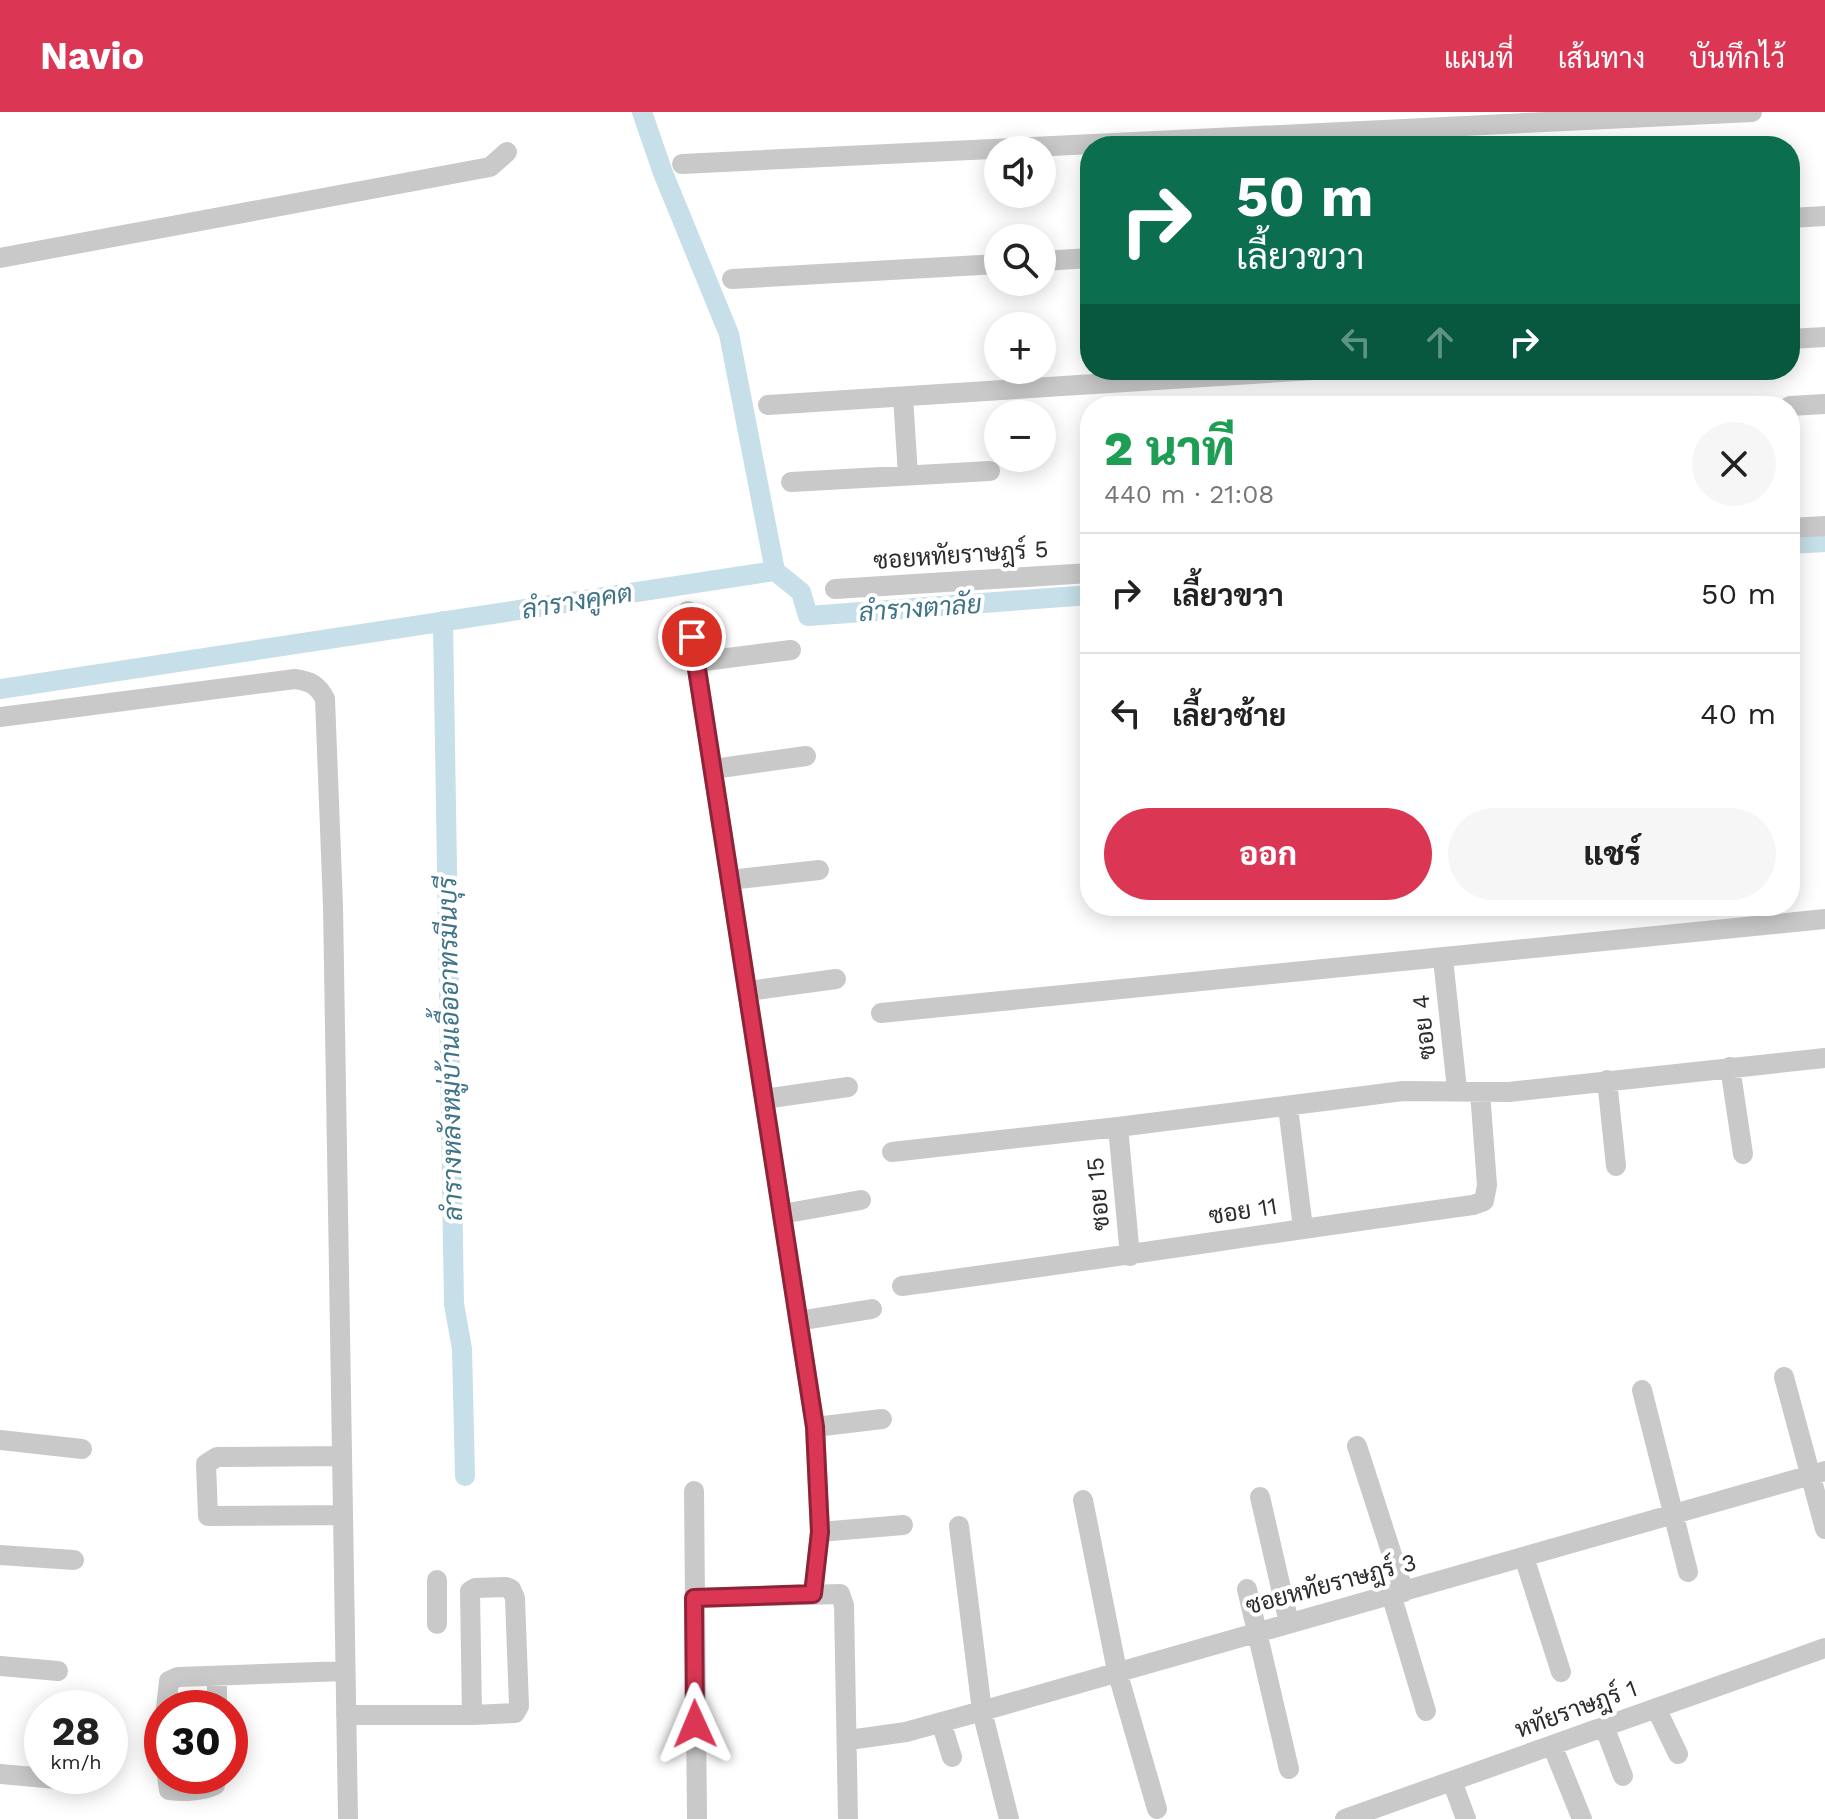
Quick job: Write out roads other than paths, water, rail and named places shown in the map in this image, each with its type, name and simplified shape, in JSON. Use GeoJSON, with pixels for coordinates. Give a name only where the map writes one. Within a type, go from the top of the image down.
{"type":"FeatureCollection","features":[{"type":"Feature","properties":{"kind":"street"},"geometry":{"type":"LineString","coordinates":[[1258,136],[1752,112]]}},
{"type":"Feature","properties":{"kind":"street"},"geometry":{"type":"LineString","coordinates":[[682,164],[1080,145]]}},
{"type":"Feature","properties":{"kind":"street"},"geometry":{"type":"LineString","coordinates":[[0,258],[490,167],[507,152]]}},
{"type":"Feature","properties":{"kind":"street"},"geometry":{"type":"LineString","coordinates":[[1800,217],[1825,216]]}},
{"type":"Feature","properties":{"kind":"street"},"geometry":{"type":"LineString","coordinates":[[1056,260],[1080,259]]}},
{"type":"Feature","properties":{"kind":"street"},"geometry":{"type":"LineString","coordinates":[[732,279],[984,265]]}},
{"type":"Feature","properties":{"kind":"street"},"geometry":{"type":"LineString","coordinates":[[1800,338],[1825,337]]}},
{"type":"Feature","properties":{"kind":"street"},"geometry":{"type":"LineString","coordinates":[[768,405],[1161,380]]}},
{"type":"Feature","properties":{"kind":"street"},"geometry":{"type":"LineString","coordinates":[[903,397],[908,475]]}},
{"type":"Feature","properties":{"kind":"street"},"geometry":{"type":"LineString","coordinates":[[1800,405],[1825,404]]}},
{"type":"Feature","properties":{"kind":"street"},"geometry":{"type":"LineString","coordinates":[[791,482],[984,471]]}},
{"type":"Feature","properties":{"kind":"street"},"geometry":{"type":"LineString","coordinates":[[1800,527],[1825,526]]}},
{"type":"Feature","properties":{"kind":"street","name":"ซอยหทัยราษฎร์ 5"},"geometry":{"type":"LineString","coordinates":[[835,589],[1080,574]]}},
{"type":"Feature","properties":{"kind":"street"},"geometry":{"type":"LineString","coordinates":[[688,611],[815,1427],[820,1532],[813,1594]]}},
{"type":"Feature","properties":{"kind":"street"},"geometry":{"type":"LineString","coordinates":[[696,662],[791,650]]}},
{"type":"Feature","properties":{"kind":"street"},"geometry":{"type":"LineString","coordinates":[[0,717],[295,679],[318,687],[325,699],[333,892],[348,1819]]}},
{"type":"Feature","properties":{"kind":"street"},"geometry":{"type":"LineString","coordinates":[[713,769],[806,756]]}},
{"type":"Feature","properties":{"kind":"street"},"geometry":{"type":"LineString","coordinates":[[730,880],[819,870]]}},
{"type":"Feature","properties":{"kind":"street"},"geometry":{"type":"LineString","coordinates":[[881,1013],[1825,919]]}},
{"type":"Feature","properties":{"kind":"street","name":"ซอย 4"},"geometry":{"type":"LineString","coordinates":[[1443,959],[1457,1089]]}},
{"type":"Feature","properties":{"kind":"street"},"geometry":{"type":"LineString","coordinates":[[748,991],[836,979]]}},
{"type":"Feature","properties":{"kind":"street"},"geometry":{"type":"LineString","coordinates":[[892,1152],[1403,1091],[1457,1089],[1480,1092],[1825,1058]]}},
{"type":"Feature","properties":{"kind":"street"},"geometry":{"type":"LineString","coordinates":[[1730,1067],[1743,1154]]}},
{"type":"Feature","properties":{"kind":"street"},"geometry":{"type":"LineString","coordinates":[[1607,1080],[1616,1166]]}},
{"type":"Feature","properties":{"kind":"street"},"geometry":{"type":"LineString","coordinates":[[764,1099],[848,1087]]}},
{"type":"Feature","properties":{"kind":"street","name":"ซอย 11"},"geometry":{"type":"LineString","coordinates":[[902,1286],[1473,1205],[1484,1201],[1487,1185],[1480,1092]]}},
{"type":"Feature","properties":{"kind":"street"},"geometry":{"type":"LineString","coordinates":[[1288,1107],[1303,1228]]}},
{"type":"Feature","properties":{"kind":"street","name":"ซอย 15"},"geometry":{"type":"LineString","coordinates":[[1118,1127],[1130,1256]]}},
{"type":"Feature","properties":{"kind":"street"},"geometry":{"type":"LineString","coordinates":[[782,1214],[861,1200]]}},
{"type":"Feature","properties":{"kind":"street"},"geometry":{"type":"LineString","coordinates":[[798,1321],[872,1309]]}},
{"type":"Feature","properties":{"kind":"street"},"geometry":{"type":"LineString","coordinates":[[1784,1377],[1817,1474],[1825,1529]]}},
{"type":"Feature","properties":{"kind":"street"},"geometry":{"type":"LineString","coordinates":[[1642,1390],[1688,1572]]}},
{"type":"Feature","properties":{"kind":"street"},"geometry":{"type":"LineString","coordinates":[[815,1427],[882,1419]]}},
{"type":"Feature","properties":{"kind":"street"},"geometry":{"type":"LineString","coordinates":[[0,1440],[82,1449]]}},
{"type":"Feature","properties":{"kind":"street"},"geometry":{"type":"LineString","coordinates":[[1357,1446],[1398,1593],[1426,1711]]}},
{"type":"Feature","properties":{"kind":"street"},"geometry":{"type":"LineString","coordinates":[[342,1456],[210,1459],[206,1464],[208,1516],[343,1515]]}},
{"type":"Feature","properties":{"kind":"street","name":"ซอยหทัยราษฎร์ 3"},"geometry":{"type":"LineString","coordinates":[[849,1740],[906,1732],[1817,1474]]}},
{"type":"Feature","properties":{"kind":"street"},"geometry":{"type":"LineString","coordinates":[[694,1491],[697,1819]]}},
{"type":"Feature","properties":{"kind":"street"},"geometry":{"type":"LineString","coordinates":[[1260,1497],[1289,1623]]}},
{"type":"Feature","properties":{"kind":"street"},"geometry":{"type":"LineString","coordinates":[[1083,1500],[1117,1671],[1157,1809]]}},
{"type":"Feature","properties":{"kind":"street"},"geometry":{"type":"LineString","coordinates":[[820,1532],[903,1525]]}},
{"type":"Feature","properties":{"kind":"street"},"geometry":{"type":"LineString","coordinates":[[959,1526],[982,1711],[1009,1819]]}},
{"type":"Feature","properties":{"kind":"street"},"geometry":{"type":"LineString","coordinates":[[0,1555],[74,1560]]}},
{"type":"Feature","properties":{"kind":"street"},"geometry":{"type":"LineString","coordinates":[[1524,1557],[1561,1672]]}},
{"type":"Feature","properties":{"kind":"street"},"geometry":{"type":"LineString","coordinates":[[346,1715],[472,1715],[515,1713],[519,1706],[513,1592],[506,1587],[475,1588],[469,1596],[472,1715]]}},
{"type":"Feature","properties":{"kind":"street"},"geometry":{"type":"LineString","coordinates":[[437,1624],[437,1588],[469,1596]]}},
{"type":"Feature","properties":{"kind":"street"},"geometry":{"type":"LineString","coordinates":[[1247,1589],[1254,1632],[1289,1769]]}},
{"type":"Feature","properties":{"kind":"street"},"geometry":{"type":"LineString","coordinates":[[694,1598],[840,1594],[844,1605],[849,1740],[848,1819]]}},
{"type":"Feature","properties":{"kind":"street","name":"หทัยราษฎร์ 1"},"geometry":{"type":"LineString","coordinates":[[1345,1819],[1825,1648]]}},
{"type":"Feature","properties":{"kind":"street"},"geometry":{"type":"LineString","coordinates":[[0,1666],[58,1671]]}},
{"type":"Feature","properties":{"kind":"street"},"geometry":{"type":"LineString","coordinates":[[168,1690],[169,1681],[178,1677],[345,1671]]}},
{"type":"Feature","properties":{"kind":"street"},"geometry":{"type":"LineString","coordinates":[[217,1676],[217,1690]]}},
{"type":"Feature","properties":{"kind":"street"},"geometry":{"type":"LineString","coordinates":[[1656,1708],[1678,1754]]}},
{"type":"Feature","properties":{"kind":"street"},"geometry":{"type":"LineString","coordinates":[[941,1722],[952,1757]]}},
{"type":"Feature","properties":{"kind":"street"},"geometry":{"type":"LineString","coordinates":[[1604,1726],[1623,1776]]}},
{"type":"Feature","properties":{"kind":"street"},"geometry":{"type":"LineString","coordinates":[[1552,1745],[1582,1819]]}},
{"type":"Feature","properties":{"kind":"street"},"geometry":{"type":"LineString","coordinates":[[0,1774],[24,1776]]}},
{"type":"Feature","properties":{"kind":"street"},"geometry":{"type":"LineString","coordinates":[[1452,1781],[1466,1819]]}},
{"type":"Feature","properties":{"kind":"waterway","name":"ลำรางคูคต"},"geometry":{"type":"LineString","coordinates":[[0,689],[775,571],[729,334],[663,173],[642,112]]}},
{"type":"Feature","properties":{"kind":"waterway","name":"ลำรางตาลัย"},"geometry":{"type":"LineString","coordinates":[[1800,543],[1825,542]]}},
{"type":"Feature","properties":{"kind":"waterway","name":"ลำรางตาลัย"},"geometry":{"type":"LineString","coordinates":[[775,571],[801,592],[808,616],[1080,596]]}},
{"type":"Feature","properties":{"kind":"waterway","name":"ลำรางหลังหมู่บ้านเอื้ออาทรมีนบุรี"},"geometry":{"type":"LineString","coordinates":[[443,621],[454,1304],[462,1349],[465,1476]]}}]}
